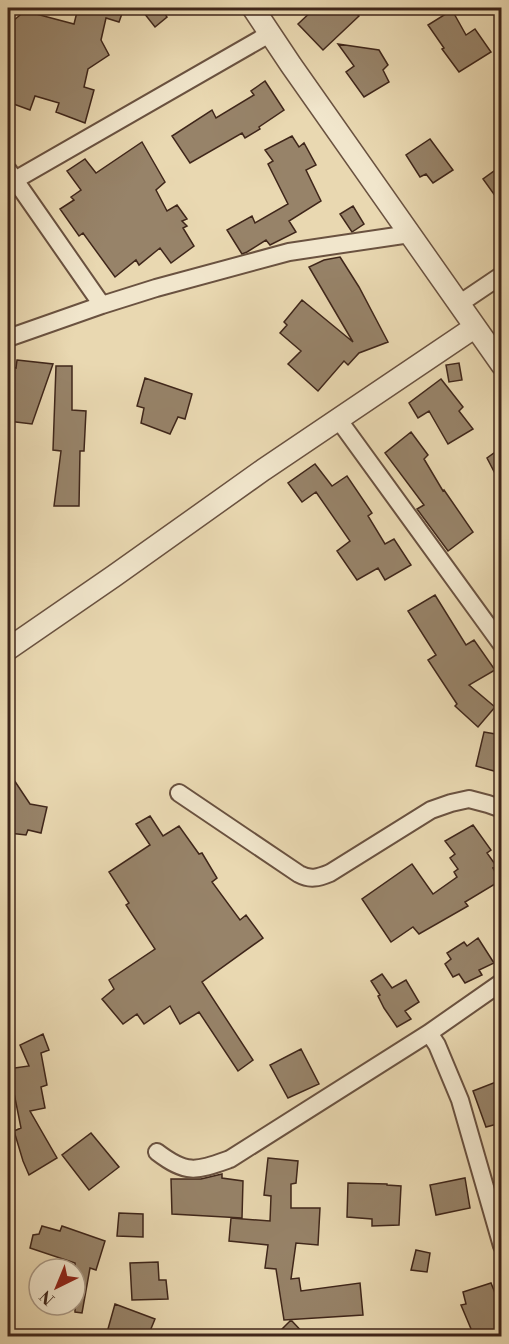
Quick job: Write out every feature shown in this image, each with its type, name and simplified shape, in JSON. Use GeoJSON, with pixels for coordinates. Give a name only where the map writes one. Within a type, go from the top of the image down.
{"type":"FeatureCollection","features":[{"type":"Feature","properties":{"kind":"street"},"geometry":{"type":"LineString","coordinates":[[253,8],[501,364]]}},
{"type":"Feature","properties":{"kind":"street"},"geometry":{"type":"LineString","coordinates":[[102,305],[11,175],[271,33]]}},
{"type":"Feature","properties":{"kind":"street"},"geometry":{"type":"LineString","coordinates":[[8,338],[156,288],[289,252],[410,234]]}},
{"type":"Feature","properties":{"kind":"street"},"geometry":{"type":"LineString","coordinates":[[459,304],[501,274]]}},
{"type":"Feature","properties":{"kind":"street"},"geometry":{"type":"LineString","coordinates":[[8,649],[263,470],[475,327]]}},
{"type":"Feature","properties":{"kind":"street"},"geometry":{"type":"LineString","coordinates":[[338,420],[501,645]]}},
{"type":"Feature","properties":{"kind":"street"},"geometry":{"type":"LineString","coordinates":[[179,793],[306,878],[318,878],[330,873],[431,810],[469,799],[501,809]]}},
{"type":"Feature","properties":{"kind":"street"},"geometry":{"type":"LineString","coordinates":[[157,1152],[171,1163],[196,1169],[230,1159],[429,1034],[501,982]]}},
{"type":"Feature","properties":{"kind":"street"},"geometry":{"type":"LineString","coordinates":[[429,1034],[446,1064],[460,1100],[501,1246]]}},
{"type":"Feature","properties":{"kind":"building"},"geometry":{"type":"Polygon","coordinates":[[[78,8],[124,8],[119,22],[106,18],[101,40],[109,55],[88,69],[84,87],[94,90],[85,123],[56,112],[59,103],[35,96],[30,110],[8,102],[13,88],[8,86],[8,25],[25,11],[74,24],[78,8]]]}},
{"type":"Feature","properties":{"kind":"building"},"geometry":{"type":"Polygon","coordinates":[[[140,8],[161,8],[167,17],[155,27],[140,8]]]}},
{"type":"Feature","properties":{"kind":"building"},"geometry":{"type":"Polygon","coordinates":[[[315,8],[351,8],[359,16],[323,50],[298,24],[315,8]]]}},
{"type":"Feature","properties":{"kind":"building"},"geometry":{"type":"Polygon","coordinates":[[[452,10],[466,35],[475,29],[491,52],[459,72],[428,25],[452,10]]]}},
{"type":"Feature","properties":{"kind":"building"},"geometry":{"type":"Polygon","coordinates":[[[338,44],[379,50],[388,65],[383,70],[389,82],[364,97],[346,72],[354,66],[338,44]]]}},
{"type":"Feature","properties":{"kind":"building"},"geometry":{"type":"Polygon","coordinates":[[[265,81],[284,110],[245,138],[242,133],[190,163],[172,136],[212,110],[216,118],[254,95],[251,91],[265,81]]]}},
{"type":"Feature","properties":{"kind":"building"},"geometry":{"type":"Polygon","coordinates":[[[292,136],[299,147],[304,143],[316,165],[306,170],[321,201],[289,221],[296,232],[270,245],[266,240],[242,254],[227,230],[252,216],[255,223],[288,204],[268,164],[273,161],[265,150],[292,136]]]}},
{"type":"Feature","properties":{"kind":"building"},"geometry":{"type":"Polygon","coordinates":[[[430,139],[453,170],[433,183],[426,174],[420,177],[406,155],[430,139]]]}},
{"type":"Feature","properties":{"kind":"building"},"geometry":{"type":"Polygon","coordinates":[[[142,142],[165,182],[156,190],[167,211],[177,205],[187,219],[182,221],[187,226],[183,228],[194,246],[171,263],[160,248],[139,265],[136,260],[115,277],[83,233],[79,236],[60,209],[74,200],[71,197],[81,190],[67,171],[85,159],[96,173],[142,142]]]}},
{"type":"Feature","properties":{"kind":"building"},"geometry":{"type":"Polygon","coordinates":[[[501,166],[501,204],[483,179],[501,166]]]}},
{"type":"Feature","properties":{"kind":"building"},"geometry":{"type":"Polygon","coordinates":[[[353,206],[364,224],[352,232],[340,214],[353,206]]]}},
{"type":"Feature","properties":{"kind":"building"},"geometry":{"type":"Polygon","coordinates":[[[340,257],[388,342],[359,353],[348,365],[344,361],[318,391],[288,364],[301,351],[280,333],[287,325],[284,322],[302,300],[353,342],[309,267],[324,260],[340,257]]]}},
{"type":"Feature","properties":{"kind":"building"},"geometry":{"type":"Polygon","coordinates":[[[17,360],[53,364],[32,424],[8,421],[12,367],[16,368],[17,360]]]}},
{"type":"Feature","properties":{"kind":"building"},"geometry":{"type":"Polygon","coordinates":[[[459,363],[462,380],[449,382],[446,365],[459,363]]]}},
{"type":"Feature","properties":{"kind":"building"},"geometry":{"type":"Polygon","coordinates":[[[56,366],[72,366],[72,410],[86,411],[84,451],[80,451],[79,506],[54,506],[61,451],[53,450],[56,366]]]}},
{"type":"Feature","properties":{"kind":"building"},"geometry":{"type":"Polygon","coordinates":[[[145,378],[192,394],[185,419],[178,417],[170,434],[141,423],[144,408],[137,406],[145,378]]]}},
{"type":"Feature","properties":{"kind":"building"},"geometry":{"type":"Polygon","coordinates":[[[441,379],[463,407],[459,411],[473,429],[448,444],[429,411],[418,418],[409,403],[441,379]]]}},
{"type":"Feature","properties":{"kind":"building"},"geometry":{"type":"Polygon","coordinates":[[[411,432],[428,455],[424,459],[443,491],[473,532],[448,551],[417,509],[424,505],[385,453],[411,432]]]}},
{"type":"Feature","properties":{"kind":"building"},"geometry":{"type":"Polygon","coordinates":[[[501,448],[501,485],[487,458],[501,448]]]}},
{"type":"Feature","properties":{"kind":"building"},"geometry":{"type":"Polygon","coordinates":[[[315,464],[332,486],[347,476],[372,513],[368,516],[385,544],[394,539],[411,565],[385,580],[378,568],[357,580],[337,551],[350,541],[316,492],[302,502],[288,483],[315,464]]]}},
{"type":"Feature","properties":{"kind":"building"},"geometry":{"type":"Polygon","coordinates":[[[435,595],[466,645],[474,640],[495,670],[469,685],[495,707],[478,727],[455,706],[457,704],[428,660],[436,655],[408,611],[435,595]]]}},
{"type":"Feature","properties":{"kind":"building"},"geometry":{"type":"Polygon","coordinates":[[[484,732],[501,735],[501,773],[476,766],[484,732]]]}},
{"type":"Feature","properties":{"kind":"building"},"geometry":{"type":"Polygon","coordinates":[[[8,771],[30,804],[47,807],[41,833],[28,830],[26,835],[9,833],[14,805],[8,795],[8,771]]]}},
{"type":"Feature","properties":{"kind":"building"},"geometry":{"type":"Polygon","coordinates":[[[150,816],[163,836],[179,826],[199,854],[202,853],[217,878],[212,882],[240,920],[246,915],[263,938],[202,982],[253,1060],[238,1071],[199,1012],[180,1024],[170,1006],[144,1024],[137,1014],[123,1024],[102,999],[114,989],[109,980],[155,949],[126,905],[129,903],[109,872],[150,845],[136,824],[150,816]]]}},
{"type":"Feature","properties":{"kind":"building"},"geometry":{"type":"Polygon","coordinates":[[[473,825],[491,850],[487,853],[497,867],[493,868],[500,881],[465,902],[468,906],[419,934],[413,927],[391,942],[362,899],[412,864],[433,894],[457,877],[454,872],[458,869],[450,858],[455,854],[445,841],[473,825]]]}},
{"type":"Feature","properties":{"kind":"building"},"geometry":{"type":"Polygon","coordinates":[[[478,938],[494,963],[479,970],[482,975],[465,983],[459,974],[453,977],[445,964],[451,959],[447,953],[464,942],[467,946],[478,938]]]}},
{"type":"Feature","properties":{"kind":"building"},"geometry":{"type":"Polygon","coordinates":[[[382,974],[392,988],[406,980],[419,1002],[405,1011],[411,1019],[397,1027],[384,1008],[378,996],[380,995],[371,981],[382,974]]]}},
{"type":"Feature","properties":{"kind":"building"},"geometry":{"type":"Polygon","coordinates":[[[43,1034],[49,1050],[41,1053],[47,1085],[41,1087],[45,1108],[30,1111],[57,1158],[29,1175],[14,1131],[21,1128],[13,1088],[8,1089],[8,1069],[29,1066],[20,1045],[43,1034]]]}},
{"type":"Feature","properties":{"kind":"building"},"geometry":{"type":"Polygon","coordinates":[[[301,1049],[319,1084],[288,1098],[270,1065],[301,1049]]]}},
{"type":"Feature","properties":{"kind":"building"},"geometry":{"type":"Polygon","coordinates":[[[501,1080],[501,1123],[486,1127],[473,1091],[501,1080]]]}},
{"type":"Feature","properties":{"kind":"building"},"geometry":{"type":"Polygon","coordinates":[[[91,1133],[119,1167],[89,1190],[62,1155],[91,1133]]]}},
{"type":"Feature","properties":{"kind":"building"},"geometry":{"type":"Polygon","coordinates":[[[268,1158],[298,1161],[296,1183],[291,1184],[291,1208],[320,1208],[318,1245],[296,1243],[291,1279],[299,1278],[301,1291],[360,1283],[363,1315],[284,1320],[276,1269],[265,1268],[268,1245],[229,1241],[231,1218],[270,1221],[271,1196],[264,1195],[268,1158]]]}},
{"type":"Feature","properties":{"kind":"building"},"geometry":{"type":"Polygon","coordinates":[[[222,1174],[222,1178],[243,1181],[242,1218],[172,1214],[171,1179],[201,1179],[222,1174]]]}},
{"type":"Feature","properties":{"kind":"building"},"geometry":{"type":"Polygon","coordinates":[[[465,1178],[470,1208],[436,1215],[430,1185],[465,1178]]]}},
{"type":"Feature","properties":{"kind":"building"},"geometry":{"type":"Polygon","coordinates":[[[348,1183],[401,1186],[399,1225],[372,1226],[372,1219],[347,1217],[348,1183]]]}},
{"type":"Feature","properties":{"kind":"building"},"geometry":{"type":"Polygon","coordinates":[[[119,1213],[143,1214],[143,1237],[117,1236],[119,1213]]]}},
{"type":"Feature","properties":{"kind":"building"},"geometry":{"type":"Polygon","coordinates":[[[42,1226],[60,1231],[62,1226],[105,1241],[96,1270],[90,1268],[87,1285],[87,1257],[57,1257],[30,1248],[33,1235],[39,1234],[42,1226]]]}},
{"type":"Feature","properties":{"kind":"building"},"geometry":{"type":"Polygon","coordinates":[[[416,1250],[430,1253],[427,1272],[411,1270],[416,1250]]]}},
{"type":"Feature","properties":{"kind":"building"},"geometry":{"type":"Polygon","coordinates":[[[158,1262],[159,1280],[166,1280],[168,1299],[132,1300],[130,1263],[158,1262]]]}},
{"type":"Feature","properties":{"kind":"building"},"geometry":{"type":"Polygon","coordinates":[[[491,1283],[501,1308],[501,1336],[474,1336],[461,1305],[466,1304],[463,1292],[491,1283]]]}},
{"type":"Feature","properties":{"kind":"building"},"geometry":{"type":"Polygon","coordinates":[[[115,1304],[155,1319],[148,1336],[106,1336],[115,1304]]]}},
{"type":"Feature","properties":{"kind":"building"},"geometry":{"type":"Polygon","coordinates":[[[291,1320],[306,1336],[275,1336],[291,1320]]]}}]}
